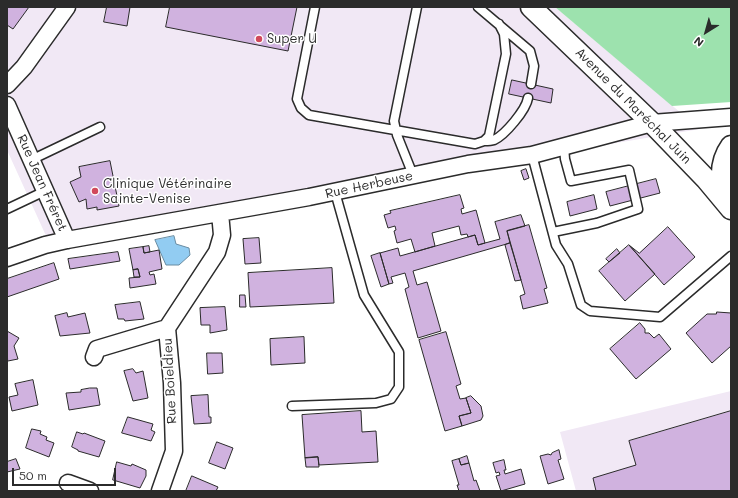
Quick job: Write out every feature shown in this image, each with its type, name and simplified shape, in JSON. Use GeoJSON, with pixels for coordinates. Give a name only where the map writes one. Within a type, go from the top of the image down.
{"type":"FeatureCollection","features":[{"type":"Feature","properties":{"kind":"street"},"geometry":{"type":"LineString","coordinates":[[7,85],[24,67],[66,7]]}},
{"type":"Feature","properties":{"kind":"street","name":"Avenue du Maréchal Juin"},"geometry":{"type":"LineString","coordinates":[[531,7],[652,123],[729,207]]}},
{"type":"Feature","properties":{"kind":"street","name":"Rue Jean Fréret"},"geometry":{"type":"LineString","coordinates":[[7,105],[67,240]]}},
{"type":"Feature","properties":{"kind":"street","name":"Rue Herbeuse"},"geometry":{"type":"LineString","coordinates":[[7,258],[45,245],[67,240],[335,192],[468,164],[532,155],[652,123],[731,117]]}},
{"type":"Feature","properties":{"kind":"street"},"geometry":{"type":"LineString","coordinates":[[729,207],[722,185],[721,171],[731,146]]}},
{"type":"Feature","properties":{"kind":"street","name":"Rue Boieldieu"},"geometry":{"type":"LineString","coordinates":[[160,491],[174,451],[172,382],[167,328],[217,252],[222,235],[220,213]]}},
{"type":"Feature","properties":{"kind":"street"},"geometry":{"type":"LineString","coordinates":[[94,357],[97,349],[167,328]]}},
{"type":"Feature","properties":{"kind":"street"},"geometry":{"type":"LineString","coordinates":[[68,483],[90,491]]}},
{"type":"Feature","properties":{"kind":"lane"},"geometry":{"type":"LineString","coordinates":[[315,7],[297,99],[301,108],[309,115],[475,144],[493,140],[506,131],[524,109],[528,98]]}},
{"type":"Feature","properties":{"kind":"lane"},"geometry":{"type":"LineString","coordinates":[[413,175],[396,130],[394,114],[417,7]]}},
{"type":"Feature","properties":{"kind":"lane"},"geometry":{"type":"LineString","coordinates":[[478,7],[530,51],[534,66],[531,84]]}},
{"type":"Feature","properties":{"kind":"lane"},"geometry":{"type":"LineString","coordinates":[[484,141],[489,136],[506,54],[504,34],[499,24]]}},
{"type":"Feature","properties":{"kind":"lane"},"geometry":{"type":"LineString","coordinates":[[31,160],[100,127]]}},
{"type":"Feature","properties":{"kind":"lane"},"geometry":{"type":"LineString","coordinates":[[552,232],[597,223],[638,209],[629,170],[571,181],[565,159],[564,147]]}},
{"type":"Feature","properties":{"kind":"lane"},"geometry":{"type":"LineString","coordinates":[[532,155],[556,245],[568,264],[582,305],[590,311],[660,316],[731,256]]}},
{"type":"Feature","properties":{"kind":"lane"},"geometry":{"type":"LineString","coordinates":[[7,209],[45,191]]}},
{"type":"Feature","properties":{"kind":"lane"},"geometry":{"type":"LineString","coordinates":[[292,406],[376,403],[391,399],[399,387],[399,352],[364,295],[335,192]]}},
{"type":"Feature","properties":{"kind":"shaded area"},"geometry":{"type":"Polygon","coordinates":[[[7,7],[555,7],[700,129],[47,238],[7,150],[7,7]]]}},
{"type":"Feature","properties":{"kind":"shaded area"},"geometry":{"type":"Polygon","coordinates":[[[731,391],[731,491],[576,491],[560,432],[731,391]]]}},
{"type":"Feature","properties":{"kind":"green space"},"geometry":{"type":"Polygon","coordinates":[[[555,7],[731,7],[731,102],[672,106],[555,7]]]}},
{"type":"Feature","properties":{"kind":"water"},"geometry":{"type":"Polygon","coordinates":[[[174,236],[176,244],[189,248],[190,255],[179,265],[166,265],[155,240],[174,236]]]}},
{"type":"Feature","properties":{"kind":"building"},"geometry":{"type":"Polygon","coordinates":[[[7,7],[29,7],[13,29],[7,25],[7,7]]]}},
{"type":"Feature","properties":{"kind":"building"},"geometry":{"type":"Polygon","coordinates":[[[107,7],[130,7],[127,26],[104,22],[107,7]]]}},
{"type":"Feature","properties":{"kind":"building","name":"Super U"},"geometry":{"type":"Polygon","coordinates":[[[170,7],[297,7],[288,51],[166,27],[170,7]]]}},
{"type":"Feature","properties":{"kind":"building"},"geometry":{"type":"Polygon","coordinates":[[[512,80],[553,89],[551,103],[509,94],[512,80]]]}},
{"type":"Feature","properties":{"kind":"building","name":"Clinique Vétérinaire Sainte-Venise"},"geometry":{"type":"Polygon","coordinates":[[[110,161],[119,206],[97,210],[97,207],[87,209],[86,199],[79,202],[70,182],[81,177],[79,167],[110,161]]]}},
{"type":"Feature","properties":{"kind":"building"},"geometry":{"type":"Polygon","coordinates":[[[526,169],[529,178],[524,180],[521,171],[526,169]]]}},
{"type":"Feature","properties":{"kind":"building"},"geometry":{"type":"Polygon","coordinates":[[[656,179],[660,193],[610,206],[606,192],[656,179]]]}},
{"type":"Feature","properties":{"kind":"building"},"geometry":{"type":"Polygon","coordinates":[[[460,195],[464,208],[461,209],[462,214],[476,210],[485,243],[478,245],[475,235],[468,237],[467,234],[461,235],[459,226],[432,233],[435,246],[415,252],[411,239],[397,243],[394,231],[396,230],[395,226],[388,228],[384,215],[391,213],[390,211],[460,195]]]}},
{"type":"Feature","properties":{"kind":"building"},"geometry":{"type":"Polygon","coordinates":[[[594,195],[597,209],[570,216],[567,202],[594,195]]]}},
{"type":"Feature","properties":{"kind":"building"},"geometry":{"type":"Polygon","coordinates":[[[521,215],[525,226],[507,231],[510,243],[413,271],[417,285],[427,282],[441,331],[418,338],[405,289],[409,287],[405,273],[391,277],[393,283],[389,284],[380,253],[398,248],[400,256],[475,235],[478,245],[500,239],[495,222],[521,215]]]}},
{"type":"Feature","properties":{"kind":"building"},"geometry":{"type":"Polygon","coordinates":[[[529,225],[547,288],[544,289],[548,303],[523,309],[520,296],[525,294],[507,231],[529,225]]]}},
{"type":"Feature","properties":{"kind":"building"},"geometry":{"type":"Polygon","coordinates":[[[668,227],[695,257],[664,285],[629,245],[639,253],[668,227]]]}},
{"type":"Feature","properties":{"kind":"building"},"geometry":{"type":"Polygon","coordinates":[[[259,238],[261,263],[245,264],[243,239],[259,238]]]}},
{"type":"Feature","properties":{"kind":"building"},"geometry":{"type":"Polygon","coordinates":[[[510,243],[521,280],[515,281],[505,245],[510,243]]]}},
{"type":"Feature","properties":{"kind":"building"},"geometry":{"type":"Polygon","coordinates":[[[629,245],[655,274],[625,301],[599,271],[629,245]]]}},
{"type":"Feature","properties":{"kind":"building"},"geometry":{"type":"Polygon","coordinates":[[[149,246],[150,252],[144,253],[143,247],[149,246]]]}},
{"type":"Feature","properties":{"kind":"building"},"geometry":{"type":"Polygon","coordinates":[[[143,247],[144,253],[159,250],[162,269],[149,272],[150,275],[154,274],[156,284],[130,288],[129,278],[140,277],[138,269],[133,270],[129,249],[143,247]]]}},
{"type":"Feature","properties":{"kind":"building"},"geometry":{"type":"Polygon","coordinates":[[[617,249],[620,253],[609,262],[606,259],[617,249]]]}},
{"type":"Feature","properties":{"kind":"building"},"geometry":{"type":"Polygon","coordinates":[[[118,252],[120,261],[70,269],[68,259],[118,252]]]}},
{"type":"Feature","properties":{"kind":"building"},"geometry":{"type":"Polygon","coordinates":[[[380,253],[389,284],[381,287],[371,256],[380,253]]]}},
{"type":"Feature","properties":{"kind":"building"},"geometry":{"type":"Polygon","coordinates":[[[54,263],[59,279],[7,297],[7,279],[54,263]]]}},
{"type":"Feature","properties":{"kind":"building"},"geometry":{"type":"Polygon","coordinates":[[[332,268],[334,303],[250,307],[248,273],[332,268]]]}},
{"type":"Feature","properties":{"kind":"building"},"geometry":{"type":"Polygon","coordinates":[[[138,269],[140,277],[134,277],[133,270],[138,269]]]}},
{"type":"Feature","properties":{"kind":"building"},"geometry":{"type":"Polygon","coordinates":[[[240,295],[245,295],[246,307],[240,307],[240,295]]]}},
{"type":"Feature","properties":{"kind":"building"},"geometry":{"type":"Polygon","coordinates":[[[140,302],[144,319],[125,321],[124,319],[118,319],[115,305],[140,302]]]}},
{"type":"Feature","properties":{"kind":"building"},"geometry":{"type":"Polygon","coordinates":[[[225,307],[227,330],[210,333],[210,325],[201,325],[200,308],[225,307]]]}},
{"type":"Feature","properties":{"kind":"building"},"geometry":{"type":"Polygon","coordinates":[[[717,312],[731,313],[731,346],[712,363],[686,333],[707,314],[716,314],[717,312]]]}},
{"type":"Feature","properties":{"kind":"building"},"geometry":{"type":"Polygon","coordinates":[[[67,313],[68,317],[85,313],[90,333],[60,336],[55,316],[67,313]]]}},
{"type":"Feature","properties":{"kind":"building"},"geometry":{"type":"Polygon","coordinates":[[[640,323],[645,329],[645,333],[649,333],[654,338],[659,334],[671,349],[636,379],[610,349],[640,323]]]}},
{"type":"Feature","properties":{"kind":"building"},"geometry":{"type":"Polygon","coordinates":[[[7,331],[19,338],[14,346],[18,359],[8,361],[7,331]]]}},
{"type":"Feature","properties":{"kind":"building"},"geometry":{"type":"Polygon","coordinates":[[[446,332],[461,384],[456,386],[460,399],[466,398],[471,413],[459,416],[462,426],[445,431],[419,340],[446,332]]]}},
{"type":"Feature","properties":{"kind":"building"},"geometry":{"type":"Polygon","coordinates":[[[304,337],[305,363],[271,365],[270,339],[304,337]]]}},
{"type":"Feature","properties":{"kind":"building"},"geometry":{"type":"Polygon","coordinates":[[[207,353],[222,353],[223,373],[208,374],[207,353]]]}},
{"type":"Feature","properties":{"kind":"building"},"geometry":{"type":"Polygon","coordinates":[[[133,369],[136,373],[143,371],[148,398],[133,401],[124,371],[133,369]]]}},
{"type":"Feature","properties":{"kind":"building"},"geometry":{"type":"Polygon","coordinates":[[[33,380],[38,405],[12,411],[9,397],[18,395],[15,384],[33,380]]]}},
{"type":"Feature","properties":{"kind":"building"},"geometry":{"type":"Polygon","coordinates":[[[97,388],[100,405],[69,410],[66,393],[81,392],[81,390],[97,388]]]}},
{"type":"Feature","properties":{"kind":"building"},"geometry":{"type":"Polygon","coordinates":[[[208,395],[209,417],[211,417],[211,423],[194,424],[191,396],[208,395]]]}},
{"type":"Feature","properties":{"kind":"building"},"geometry":{"type":"Polygon","coordinates":[[[471,396],[481,406],[483,416],[481,420],[462,426],[459,416],[471,413],[466,398],[471,396]]]}},
{"type":"Feature","properties":{"kind":"building"},"geometry":{"type":"Polygon","coordinates":[[[361,411],[362,432],[376,431],[378,462],[319,465],[318,457],[305,458],[302,415],[361,411]]]}},
{"type":"Feature","properties":{"kind":"building"},"geometry":{"type":"Polygon","coordinates":[[[731,411],[731,491],[596,491],[593,478],[636,465],[629,441],[731,411]]]}},
{"type":"Feature","properties":{"kind":"building"},"geometry":{"type":"Polygon","coordinates":[[[128,417],[153,424],[151,430],[155,432],[151,441],[122,433],[128,417]]]}},
{"type":"Feature","properties":{"kind":"building"},"geometry":{"type":"Polygon","coordinates":[[[32,429],[41,431],[40,434],[47,437],[46,440],[54,443],[49,457],[26,448],[32,429]]]}},
{"type":"Feature","properties":{"kind":"building"},"geometry":{"type":"Polygon","coordinates":[[[77,432],[105,441],[99,457],[78,451],[72,447],[77,432]]]}},
{"type":"Feature","properties":{"kind":"building"},"geometry":{"type":"Polygon","coordinates":[[[217,442],[233,448],[225,469],[209,463],[217,442]]]}},
{"type":"Feature","properties":{"kind":"building"},"geometry":{"type":"Polygon","coordinates":[[[559,450],[561,459],[558,460],[564,479],[548,484],[540,456],[548,454],[551,455],[559,450]]]}},
{"type":"Feature","properties":{"kind":"building"},"geometry":{"type":"Polygon","coordinates":[[[467,456],[469,463],[461,465],[459,459],[467,456]]]}},
{"type":"Feature","properties":{"kind":"building"},"geometry":{"type":"Polygon","coordinates":[[[318,457],[319,467],[306,467],[305,458],[318,457]]]}},
{"type":"Feature","properties":{"kind":"building"},"geometry":{"type":"Polygon","coordinates":[[[16,459],[20,469],[7,472],[7,462],[16,459]]]}},
{"type":"Feature","properties":{"kind":"building"},"geometry":{"type":"Polygon","coordinates":[[[459,459],[461,465],[469,463],[474,481],[476,480],[480,491],[459,491],[457,485],[459,485],[452,461],[459,459]]]}},
{"type":"Feature","properties":{"kind":"building"},"geometry":{"type":"Polygon","coordinates":[[[504,460],[506,470],[504,470],[505,474],[521,469],[525,484],[501,491],[496,476],[500,475],[499,472],[496,473],[493,463],[504,460]]]}},
{"type":"Feature","properties":{"kind":"building"},"geometry":{"type":"Polygon","coordinates":[[[117,462],[131,466],[132,464],[146,470],[146,476],[140,488],[113,480],[117,462]]]}},
{"type":"Feature","properties":{"kind":"building"},"geometry":{"type":"Polygon","coordinates":[[[192,476],[218,487],[216,491],[186,491],[192,476]]]}},
{"type":"Feature","properties":{"kind":"place","name":"Super U"},"geometry":{"type":"Point","coordinates":[259,39]}},
{"type":"Feature","properties":{"kind":"place","name":"Clinique Vétérinaire Sainte-Venise"},"geometry":{"type":"Point","coordinates":[95,191]}}]}
